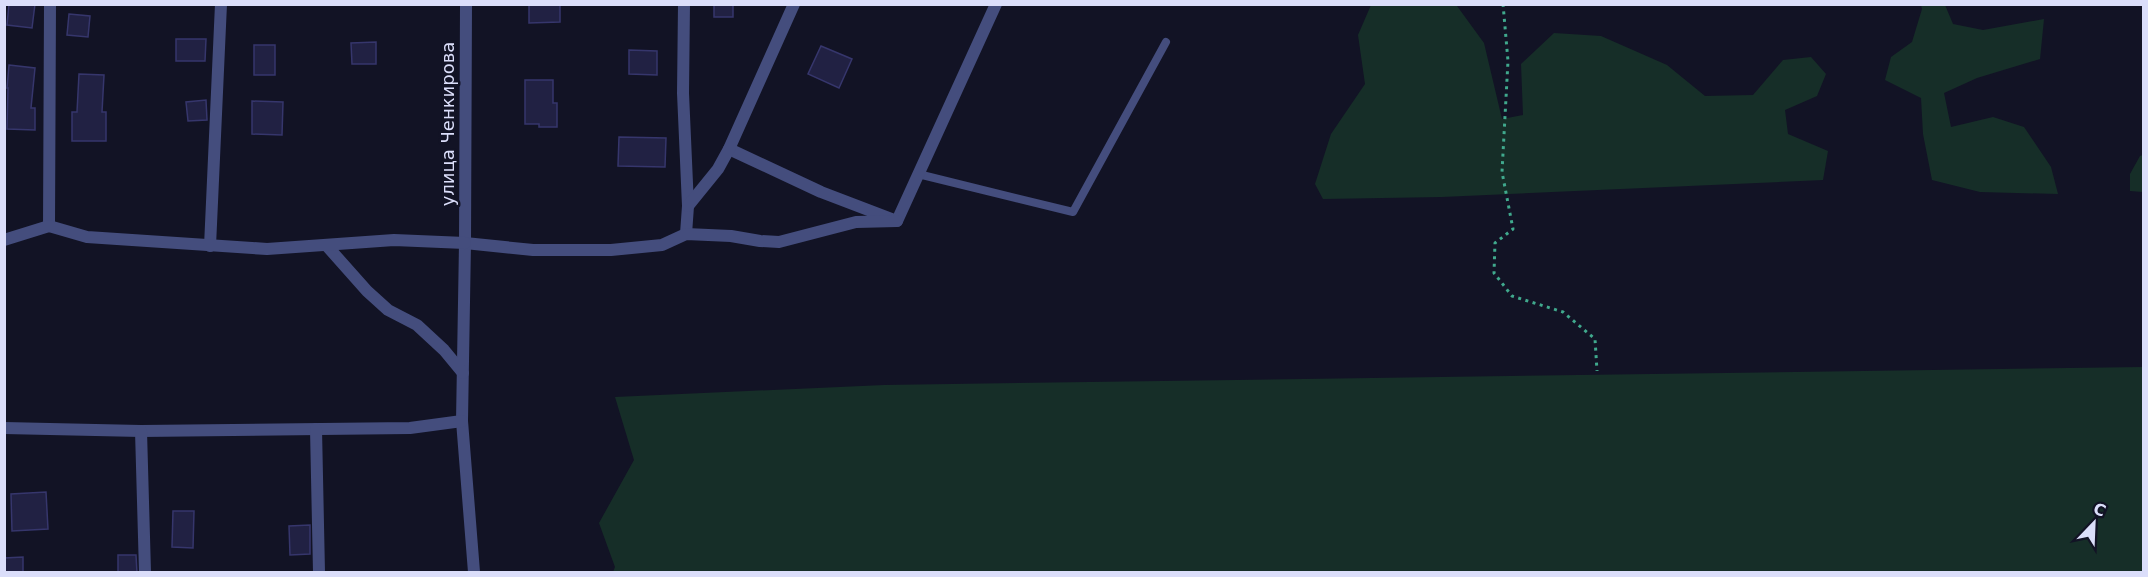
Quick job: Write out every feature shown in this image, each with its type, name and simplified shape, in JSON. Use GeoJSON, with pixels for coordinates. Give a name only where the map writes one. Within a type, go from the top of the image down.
{"type":"FeatureCollection","features":[{"type":"Feature","properties":{"kind":"street"},"geometry":{"type":"LineString","coordinates":[[49,226],[50,4]]}},
{"type":"Feature","properties":{"kind":"street"},"geometry":{"type":"LineString","coordinates":[[210,246],[221,4]]}},
{"type":"Feature","properties":{"kind":"street","name":"улица Ченкирова"},"geometry":{"type":"LineString","coordinates":[[466,4],[462,421],[474,573]]}},
{"type":"Feature","properties":{"kind":"street"},"geometry":{"type":"LineString","coordinates":[[684,4],[682,93],[688,206],[686,234]]}},
{"type":"Feature","properties":{"kind":"street"},"geometry":{"type":"LineString","coordinates":[[688,206],[718,169],[729,149],[794,4]]}},
{"type":"Feature","properties":{"kind":"street"},"geometry":{"type":"LineString","coordinates":[[897,221],[996,4]]}},
{"type":"Feature","properties":{"kind":"street"},"geometry":{"type":"LineString","coordinates":[[729,149],[822,192],[897,221]]}},
{"type":"Feature","properties":{"kind":"street"},"geometry":{"type":"LineString","coordinates":[[4,240],[49,226],[87,237],[267,249],[394,240],[465,243],[533,250],[611,250],[662,245],[686,234],[731,236],[779,242],[856,222],[897,221]]}},
{"type":"Feature","properties":{"kind":"street"},"geometry":{"type":"LineString","coordinates":[[327,246],[367,291],[388,310],[417,325],[463,373]]}},
{"type":"Feature","properties":{"kind":"street"},"geometry":{"type":"LineString","coordinates":[[4,428],[141,431],[410,428],[462,421]]}},
{"type":"Feature","properties":{"kind":"street"},"geometry":{"type":"LineString","coordinates":[[316,429],[319,573]]}},
{"type":"Feature","properties":{"kind":"street"},"geometry":{"type":"LineString","coordinates":[[141,431],[145,573]]}},
{"type":"Feature","properties":{"kind":"lane"},"geometry":{"type":"LineString","coordinates":[[918,174],[1073,212],[1166,42]]}},
{"type":"Feature","properties":{"kind":"path"},"geometry":{"type":"LineString","coordinates":[[1503,4],[1508,62],[1502,172],[1513,229],[1495,243],[1494,273],[1512,296],[1563,312],[1595,339],[1597,371]]}},
{"type":"Feature","properties":{"kind":"green space"},"geometry":{"type":"Polygon","coordinates":[[[1371,5],[1457,6],[1484,43],[1502,119],[1523,115],[1521,64],[1554,33],[1601,36],[1667,65],[1705,96],[1753,95],[1783,60],[1811,57],[1826,74],[1817,96],[1785,110],[1788,134],[1828,151],[1823,180],[1442,197],[1323,199],[1315,184],[1331,134],[1365,84],[1358,35],[1371,5]]]}},
{"type":"Feature","properties":{"kind":"green space"},"geometry":{"type":"Polygon","coordinates":[[[1921,5],[1945,5],[1953,24],[1983,30],[2044,19],[2040,59],[1977,78],[1944,93],[1951,127],[1993,117],[2024,127],[2051,167],[2058,194],[1980,192],[1932,180],[1923,134],[1921,98],[1885,80],[1891,57],[1912,42],[1922,9],[1921,5]]]}},
{"type":"Feature","properties":{"kind":"green space"},"geometry":{"type":"Polygon","coordinates":[[[2143,155],[2143,192],[2130,191],[2130,174],[2140,156],[2143,155]]]}},
{"type":"Feature","properties":{"kind":"green space"},"geometry":{"type":"Polygon","coordinates":[[[2143,367],[2143,572],[613,572],[615,567],[599,523],[634,460],[615,397],[884,385],[2143,367]]]}},
{"type":"Feature","properties":{"kind":"building"},"geometry":{"type":"Polygon","coordinates":[[[9,4],[35,4],[32,28],[7,25],[9,4]]]}},
{"type":"Feature","properties":{"kind":"building"},"geometry":{"type":"Polygon","coordinates":[[[529,4],[560,4],[560,22],[529,23],[529,4]]]}},
{"type":"Feature","properties":{"kind":"building"},"geometry":{"type":"Polygon","coordinates":[[[714,4],[733,4],[733,17],[714,17],[714,4]]]}},
{"type":"Feature","properties":{"kind":"building"},"geometry":{"type":"Polygon","coordinates":[[[69,14],[90,16],[88,37],[67,35],[69,14]]]}},
{"type":"Feature","properties":{"kind":"building"},"geometry":{"type":"Polygon","coordinates":[[[176,39],[206,39],[205,61],[176,61],[176,39]]]}},
{"type":"Feature","properties":{"kind":"building"},"geometry":{"type":"Polygon","coordinates":[[[376,42],[376,64],[352,64],[351,43],[376,42]]]}},
{"type":"Feature","properties":{"kind":"building"},"geometry":{"type":"Polygon","coordinates":[[[254,45],[275,45],[275,75],[254,75],[254,45]]]}},
{"type":"Feature","properties":{"kind":"building"},"geometry":{"type":"Polygon","coordinates":[[[821,46],[852,59],[839,88],[808,74],[821,46]]]}},
{"type":"Feature","properties":{"kind":"building"},"geometry":{"type":"Polygon","coordinates":[[[629,50],[657,51],[657,75],[629,74],[629,50]]]}},
{"type":"Feature","properties":{"kind":"building"},"geometry":{"type":"Polygon","coordinates":[[[9,65],[35,68],[31,108],[35,108],[35,130],[7,129],[9,65]]]}},
{"type":"Feature","properties":{"kind":"building"},"geometry":{"type":"Polygon","coordinates":[[[79,74],[104,75],[102,112],[106,112],[106,141],[72,141],[72,112],[77,112],[79,74]]]}},
{"type":"Feature","properties":{"kind":"building"},"geometry":{"type":"Polygon","coordinates":[[[525,80],[553,80],[553,103],[557,103],[557,127],[525,124],[525,80]]]}},
{"type":"Feature","properties":{"kind":"building"},"geometry":{"type":"Polygon","coordinates":[[[206,100],[207,120],[188,121],[186,102],[206,100]]]}},
{"type":"Feature","properties":{"kind":"building"},"geometry":{"type":"Polygon","coordinates":[[[252,101],[283,102],[282,135],[252,134],[252,101]]]}},
{"type":"Feature","properties":{"kind":"building"},"geometry":{"type":"Polygon","coordinates":[[[619,137],[666,138],[665,167],[618,166],[619,137]]]}},
{"type":"Feature","properties":{"kind":"building"},"geometry":{"type":"Polygon","coordinates":[[[46,492],[48,529],[12,531],[11,494],[46,492]]]}},
{"type":"Feature","properties":{"kind":"building"},"geometry":{"type":"Polygon","coordinates":[[[173,511],[194,511],[193,548],[172,547],[173,511]]]}},
{"type":"Feature","properties":{"kind":"building"},"geometry":{"type":"Polygon","coordinates":[[[310,525],[310,554],[290,555],[289,526],[310,525]]]}},
{"type":"Feature","properties":{"kind":"building"},"geometry":{"type":"Polygon","coordinates":[[[118,555],[136,555],[137,573],[118,573],[118,555]]]}},
{"type":"Feature","properties":{"kind":"building"},"geometry":{"type":"Polygon","coordinates":[[[23,557],[23,573],[4,573],[4,558],[23,557]]]}}]}
